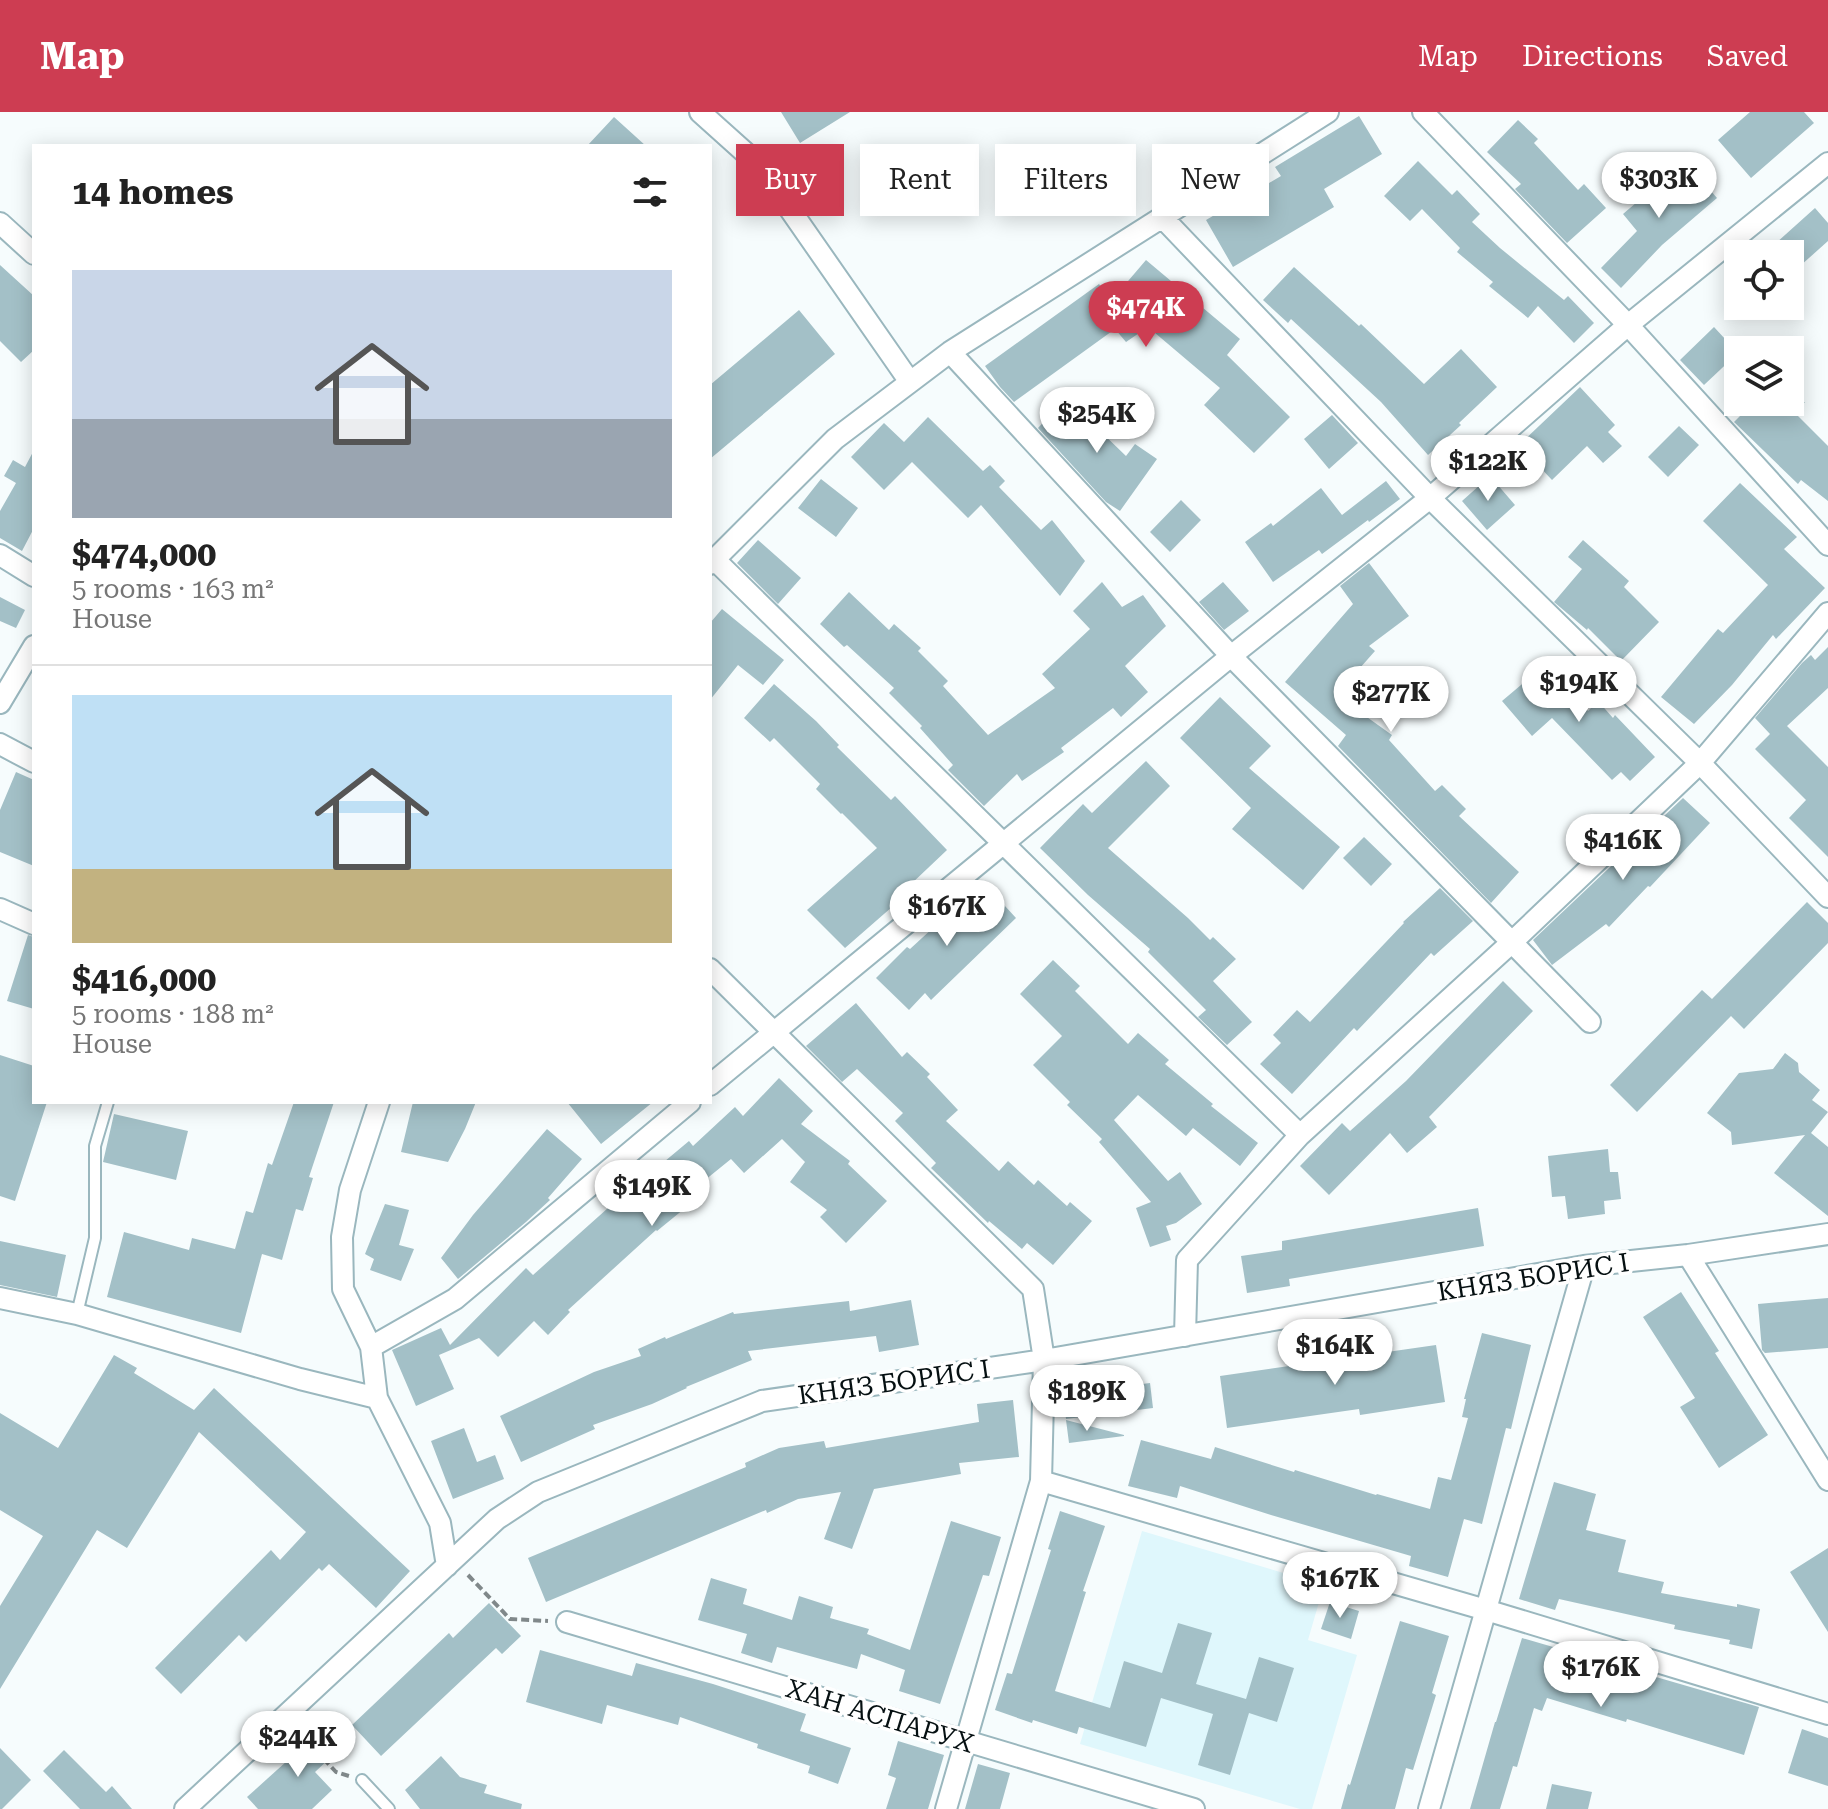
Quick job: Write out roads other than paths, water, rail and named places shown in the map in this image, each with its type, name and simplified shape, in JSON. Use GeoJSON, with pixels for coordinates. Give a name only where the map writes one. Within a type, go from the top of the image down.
{"type":"FeatureCollection","features":[{"type":"Feature","properties":{"kind":"street"},"geometry":{"type":"LineString","coordinates":[[700,112],[759,165],[910,382]]}},
{"type":"Feature","properties":{"kind":"street"},"geometry":{"type":"LineString","coordinates":[[1300,1135],[712,562],[835,439],[950,352],[1328,112]]}},
{"type":"Feature","properties":{"kind":"street"},"geometry":{"type":"LineString","coordinates":[[1423,112],[1628,325],[1828,545]]}},
{"type":"Feature","properties":{"kind":"street"},"geometry":{"type":"LineString","coordinates":[[712,1083],[1231,656],[1430,498],[1628,325],[1828,163]]}},
{"type":"Feature","properties":{"kind":"street"},"geometry":{"type":"LineString","coordinates":[[1162,217],[1430,498],[1700,763],[1828,897]]}},
{"type":"Feature","properties":{"kind":"street"},"geometry":{"type":"LineString","coordinates":[[0,223],[32,252]]}},
{"type":"Feature","properties":{"kind":"street"},"geometry":{"type":"LineString","coordinates":[[950,352],[1231,656],[1590,1022]]}},
{"type":"Feature","properties":{"kind":"street"},"geometry":{"type":"LineString","coordinates":[[0,555],[32,575]]}},
{"type":"Feature","properties":{"kind":"street"},"geometry":{"type":"LineString","coordinates":[[1185,1336],[1187,1260],[1300,1135],[1511,943],[1700,763],[1828,613]]}},
{"type":"Feature","properties":{"kind":"street"},"geometry":{"type":"LineString","coordinates":[[0,703],[32,649]]}},
{"type":"Feature","properties":{"kind":"street"},"geometry":{"type":"LineString","coordinates":[[0,744],[32,761]]}},
{"type":"Feature","properties":{"kind":"street"},"geometry":{"type":"LineString","coordinates":[[0,909],[32,923]]}},
{"type":"Feature","properties":{"kind":"street"},"geometry":{"type":"LineString","coordinates":[[712,971],[1033,1289],[1044,1360],[1041,1481],[946,1809]]}},
{"type":"Feature","properties":{"kind":"street"},"geometry":{"type":"LineString","coordinates":[[378,1104],[350,1190],[342,1237],[343,1289],[371,1347],[377,1398],[440,1523],[451,1563]]}},
{"type":"Feature","properties":{"kind":"street"},"geometry":{"type":"LineString","coordinates":[[371,1347],[455,1299],[688,1104]]}},
{"type":"Feature","properties":{"kind":"street","name":"КНЯЗ БОРИС I"},"geometry":{"type":"LineString","coordinates":[[185,1809],[497,1519],[538,1492],[762,1401],[1044,1360],[1584,1266],[1688,1255],[1828,1234]]}},
{"type":"Feature","properties":{"kind":"street"},"geometry":{"type":"LineString","coordinates":[[1688,1255],[1828,1480]]}},
{"type":"Feature","properties":{"kind":"street"},"geometry":{"type":"LineString","coordinates":[[1429,1809],[1584,1266]]}},
{"type":"Feature","properties":{"kind":"street"},"geometry":{"type":"LineString","coordinates":[[0,1298],[77,1314],[300,1379],[377,1398]]}},
{"type":"Feature","properties":{"kind":"street"},"geometry":{"type":"LineString","coordinates":[[1041,1481],[1486,1610],[1828,1714]]}},
{"type":"Feature","properties":{"kind":"street","name":"ХАН АСПАРУХ"},"geometry":{"type":"LineString","coordinates":[[567,1622],[1194,1809]]}},
{"type":"Feature","properties":{"kind":"lane"},"geometry":{"type":"LineString","coordinates":[[77,1314],[95,1238],[95,1146],[107,1104]]}},
{"type":"Feature","properties":{"kind":"lane"},"geometry":{"type":"LineString","coordinates":[[362,1780],[389,1809]]}}]}
